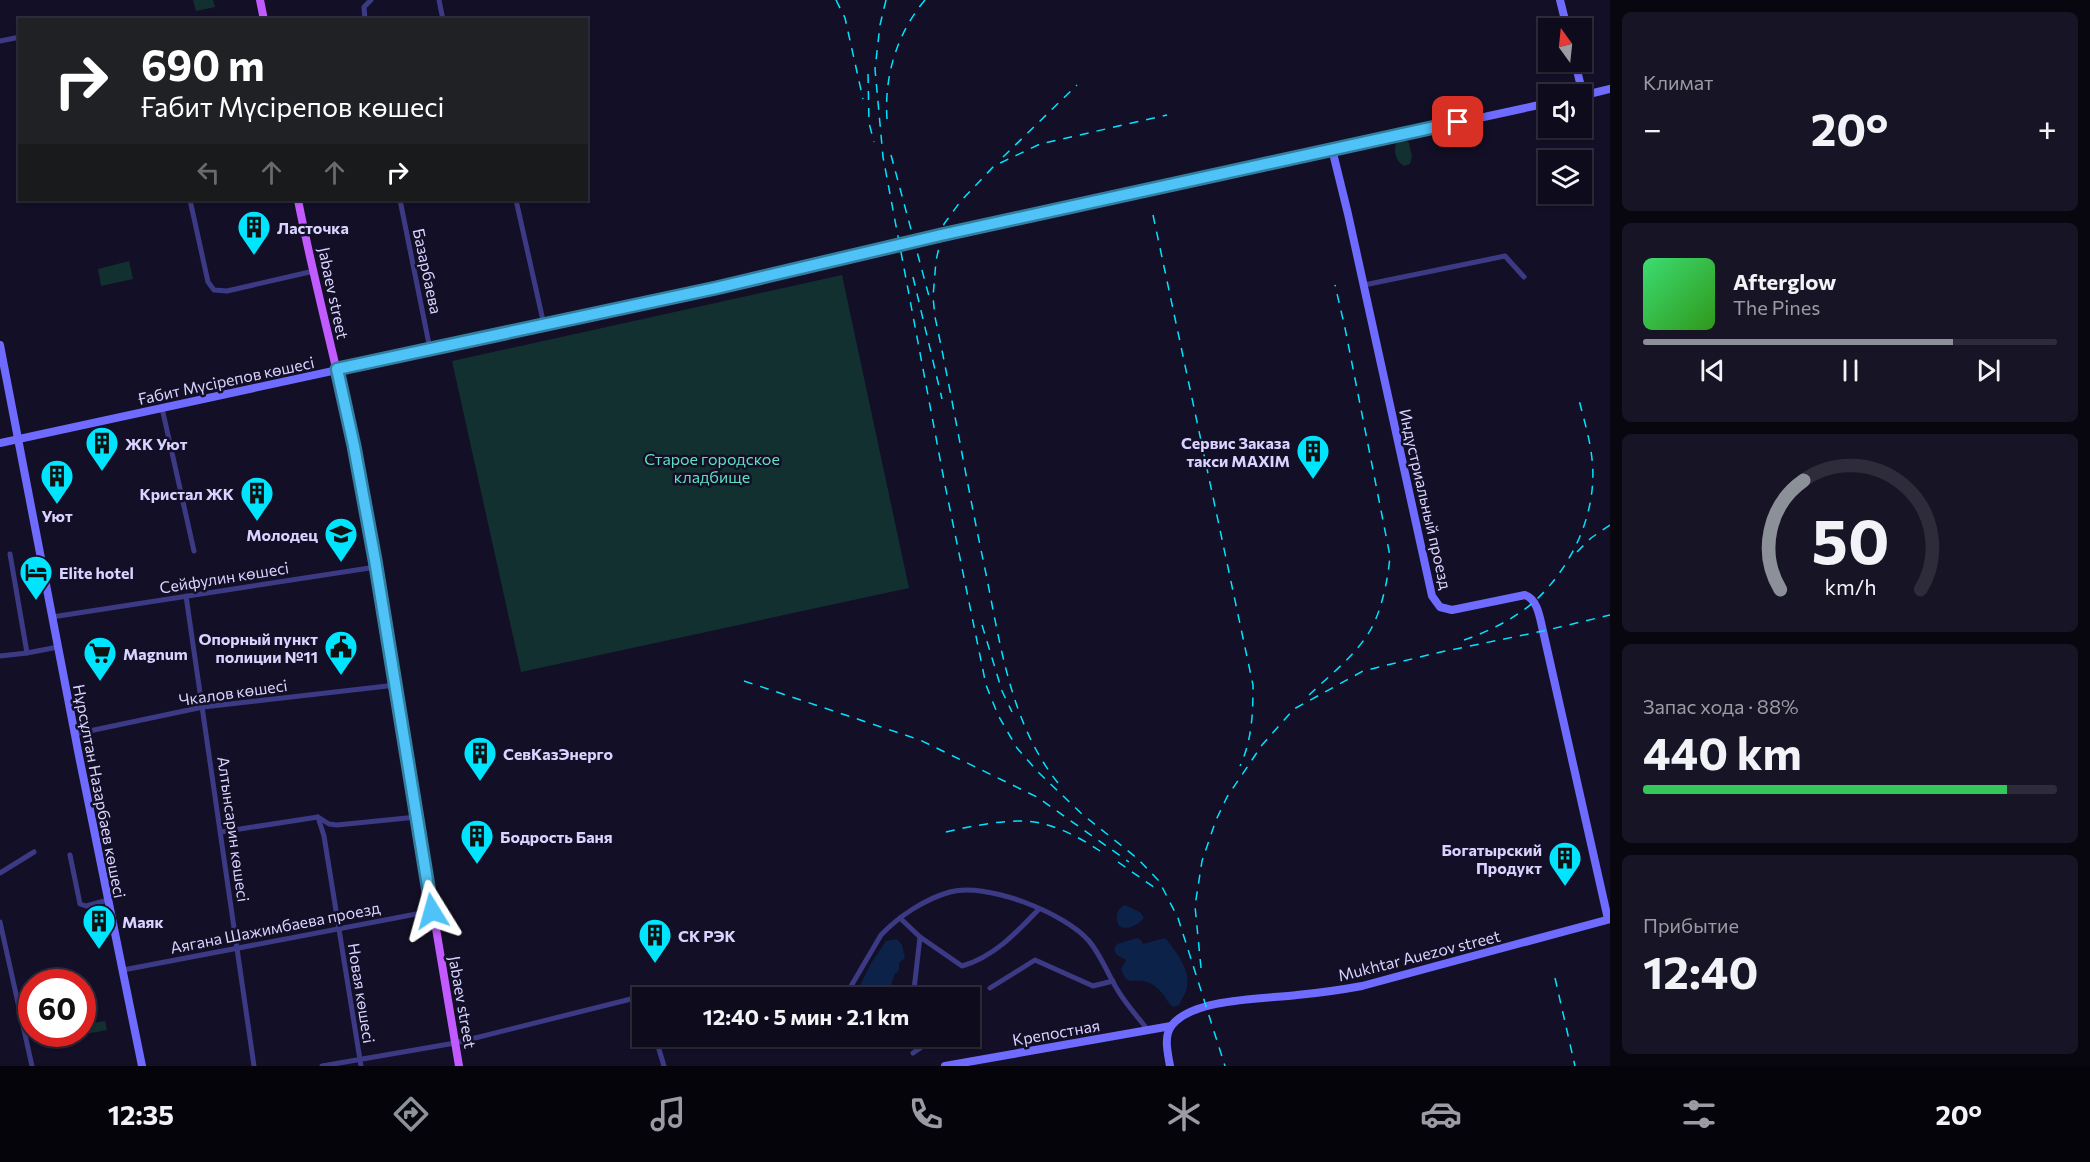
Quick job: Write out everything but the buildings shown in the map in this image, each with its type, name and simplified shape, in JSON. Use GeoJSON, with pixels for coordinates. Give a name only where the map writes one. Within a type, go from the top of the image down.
{"type":"FeatureCollection","features":[{"type":"Feature","properties":{"kind":"main road"},"geometry":{"type":"LineString","coordinates":[[260,0],[264,18]]}},
{"type":"Feature","properties":{"kind":"main road"},"geometry":{"type":"LineString","coordinates":[[1560,0],[1564,18]]}},
{"type":"Feature","properties":{"kind":"main road"},"geometry":{"type":"LineString","coordinates":[[1592,93],[1610,89]]}},
{"type":"Feature","properties":{"kind":"main road","name":"Ғабит Мүсірепов көшесі"},"geometry":{"type":"LineString","coordinates":[[17,439],[1538,105]]}},
{"type":"Feature","properties":{"kind":"main road","name":"Индустриальный проезд"},"geometry":{"type":"LineString","coordinates":[[1332,149],[1432,596],[1440,607],[1452,610],[1525,595],[1530,596],[1534,601],[1545,640],[1609,922]]}},
{"type":"Feature","properties":{"kind":"main road","name":"Jabaev street"},"geometry":{"type":"LineString","coordinates":[[298,201],[354,446],[459,1066]]}},
{"type":"Feature","properties":{"kind":"main road","name":"Нұрсұлтан Назарбаев көшесі"},"geometry":{"type":"LineString","coordinates":[[0,345],[142,1066]]}},
{"type":"Feature","properties":{"kind":"main road"},"geometry":{"type":"LineString","coordinates":[[0,443],[17,439]]}},
{"type":"Feature","properties":{"kind":"main road","name":"Mukhtar Auezov street"},"geometry":{"type":"LineString","coordinates":[[1171,1026],[1184,1016],[1212,1006],[1371,984],[1609,922]]}},
{"type":"Feature","properties":{"kind":"main road"},"geometry":{"type":"LineString","coordinates":[[1170,1066],[1167,1041],[1171,1026]]}},
{"type":"Feature","properties":{"kind":"main road","name":"Крепостная"},"geometry":{"type":"LineString","coordinates":[[945,1066],[1171,1026]]}},
{"type":"Feature","properties":{"kind":"street"},"geometry":{"type":"LineString","coordinates":[[364,18],[364,7],[371,0]]}},
{"type":"Feature","properties":{"kind":"street"},"geometry":{"type":"LineString","coordinates":[[439,0],[443,18]]}},
{"type":"Feature","properties":{"kind":"street"},"geometry":{"type":"LineString","coordinates":[[0,41],[18,37]]}},
{"type":"Feature","properties":{"kind":"street"},"geometry":{"type":"LineString","coordinates":[[190,201],[208,282],[214,290],[228,291],[314,271]]}},
{"type":"Feature","properties":{"kind":"street","name":"Базарбаева"},"geometry":{"type":"LineString","coordinates":[[400,201],[430,349]]}},
{"type":"Feature","properties":{"kind":"street"},"geometry":{"type":"LineString","coordinates":[[516,201],[544,325]]}},
{"type":"Feature","properties":{"kind":"street"},"geometry":{"type":"LineString","coordinates":[[1364,285],[1505,256],[1524,276]]}},
{"type":"Feature","properties":{"kind":"street"},"geometry":{"type":"LineString","coordinates":[[162,408],[194,551]]}},
{"type":"Feature","properties":{"kind":"street"},"geometry":{"type":"LineString","coordinates":[[10,554],[27,653]]}},
{"type":"Feature","properties":{"kind":"street","name":"Сейфулин көшесі"},"geometry":{"type":"LineString","coordinates":[[52,617],[376,567]]}},
{"type":"Feature","properties":{"kind":"street","name":"Алтынсарин көшесі"},"geometry":{"type":"LineString","coordinates":[[186,596],[254,1066]]}},
{"type":"Feature","properties":{"kind":"street"},"geometry":{"type":"LineString","coordinates":[[0,656],[58,647]]}},
{"type":"Feature","properties":{"kind":"street","name":"Чкалов көшесі"},"geometry":{"type":"LineString","coordinates":[[75,734],[202,707],[396,685]]}},
{"type":"Feature","properties":{"kind":"street"},"geometry":{"type":"LineString","coordinates":[[220,832],[318,817],[329,824],[337,825],[417,817]]}},
{"type":"Feature","properties":{"kind":"street","name":"Новая көшесі"},"geometry":{"type":"LineString","coordinates":[[318,817],[324,836],[360,1063]]}},
{"type":"Feature","properties":{"kind":"street"},"geometry":{"type":"LineString","coordinates":[[0,873],[34,852]]}},
{"type":"Feature","properties":{"kind":"street"},"geometry":{"type":"LineString","coordinates":[[70,855],[81,904],[86,906],[108,900]]}},
{"type":"Feature","properties":{"kind":"street"},"geometry":{"type":"LineString","coordinates":[[850,987],[880,935],[900,918],[950,892],[962,890],[996,894],[1040,909],[1076,928],[1090,942],[1113,981],[1147,1029]]}},
{"type":"Feature","properties":{"kind":"street"},"geometry":{"type":"LineString","coordinates":[[900,918],[957,964],[965,966],[990,954],[1015,934],[1040,909]]}},
{"type":"Feature","properties":{"kind":"street","name":"Аягана Шажимбаева проезд"},"geometry":{"type":"LineString","coordinates":[[123,970],[432,911]]}},
{"type":"Feature","properties":{"kind":"street"},"geometry":{"type":"LineString","coordinates":[[0,922],[32,1066]]}},
{"type":"Feature","properties":{"kind":"street"},"geometry":{"type":"LineString","coordinates":[[914,987],[920,936]]}},
{"type":"Feature","properties":{"kind":"street"},"geometry":{"type":"LineString","coordinates":[[990,988],[1035,960],[1093,986],[1113,981]]}},
{"type":"Feature","properties":{"kind":"street"},"geometry":{"type":"LineString","coordinates":[[322,1066],[360,1063],[632,1000]]}},
{"type":"Feature","properties":{"kind":"street"},"geometry":{"type":"LineString","coordinates":[[658,1047],[664,1066]]}},
{"type":"Feature","properties":{"kind":"street"},"geometry":{"type":"LineString","coordinates":[[913,1053],[922,1047]]}},
{"type":"Feature","properties":{"kind":"green space"},"geometry":{"type":"Polygon","coordinates":[[[193,0],[213,0],[215,7],[196,11],[193,0]]]}},
{"type":"Feature","properties":{"kind":"green space"},"geometry":{"type":"Polygon","coordinates":[[[1403,139],[1409,143],[1412,156],[1410,164],[1404,166],[1395,152],[1397,141],[1403,139]]]}},
{"type":"Feature","properties":{"kind":"green space"},"geometry":{"type":"Polygon","coordinates":[[[129,261],[133,279],[101,286],[98,269],[129,261]]]}},
{"type":"Feature","properties":{"kind":"green space","name":"Старое городское кладбище"},"geometry":{"type":"Polygon","coordinates":[[[842,275],[909,588],[521,672],[452,361],[842,275]]]}},
{"type":"Feature","properties":{"kind":"green space"},"geometry":{"type":"Polygon","coordinates":[[[105,1021],[107,1030],[96,1032],[96,1023],[105,1021]]]}},
{"type":"Feature","properties":{"kind":"water"},"geometry":{"type":"Polygon","coordinates":[[[1125,905],[1140,912],[1144,918],[1132,926],[1125,928],[1119,926],[1117,914],[1125,905]]]}},
{"type":"Feature","properties":{"kind":"water"},"geometry":{"type":"Polygon","coordinates":[[[1137,938],[1143,944],[1165,938],[1177,954],[1188,981],[1179,1005],[1174,1007],[1171,1005],[1158,988],[1151,983],[1130,981],[1125,978],[1121,969],[1126,960],[1117,955],[1114,949],[1117,944],[1137,938]]]}},
{"type":"Feature","properties":{"kind":"water"},"geometry":{"type":"Polygon","coordinates":[[[897,939],[902,945],[905,958],[899,963],[899,970],[894,975],[891,987],[860,986],[870,965],[886,941],[897,939]]]}},
{"type":"Feature","properties":{"kind":"railway"},"geometry":{"type":"LineString","coordinates":[[836,0],[845,18],[863,99]]}},
{"type":"Feature","properties":{"kind":"railway"},"geometry":{"type":"LineString","coordinates":[[886,0],[880,25],[875,69],[883,157],[944,480],[986,685],[998,715],[1017,748],[1038,772],[1082,814],[1138,859],[1159,881],[1178,918],[1225,1066]]}},
{"type":"Feature","properties":{"kind":"railway"},"geometry":{"type":"LineString","coordinates":[[887,119],[888,87],[894,56],[907,26],[925,0]]}},
{"type":"Feature","properties":{"kind":"railway"},"geometry":{"type":"LineString","coordinates":[[868,74],[869,123],[874,142]]}},
{"type":"Feature","properties":{"kind":"railway"},"geometry":{"type":"LineString","coordinates":[[1003,157],[1077,85]]}},
{"type":"Feature","properties":{"kind":"railway"},"geometry":{"type":"LineString","coordinates":[[1058,783],[1028,735],[1002,653],[935,317],[933,297],[936,261],[944,224],[960,202],[994,166],[1040,144],[1167,115]]}},
{"type":"Feature","properties":{"kind":"railway"},"geometry":{"type":"LineString","coordinates":[[891,155],[930,300]]}},
{"type":"Feature","properties":{"kind":"railway"},"geometry":{"type":"LineString","coordinates":[[1153,215],[1253,685],[1251,727],[1240,766]]}},
{"type":"Feature","properties":{"kind":"railway"},"geometry":{"type":"LineString","coordinates":[[913,277],[942,399]]}},
{"type":"Feature","properties":{"kind":"railway"},"geometry":{"type":"LineString","coordinates":[[1309,695],[1351,656],[1371,629],[1384,594],[1390,556],[1335,285]]}},
{"type":"Feature","properties":{"kind":"railway"},"geometry":{"type":"LineString","coordinates":[[1464,640],[1520,613],[1549,586],[1572,554],[1587,517],[1593,479],[1590,444],[1579,400]]}},
{"type":"Feature","properties":{"kind":"railway"},"geometry":{"type":"LineString","coordinates":[[1577,552],[1591,538],[1610,525]]}},
{"type":"Feature","properties":{"kind":"railway"},"geometry":{"type":"LineString","coordinates":[[1201,968],[1195,906],[1202,861],[1216,820],[1227,797],[1262,745],[1294,709],[1363,671],[1610,615]]}},
{"type":"Feature","properties":{"kind":"railway"},"geometry":{"type":"LineString","coordinates":[[982,625],[1002,691],[1012,712]]}},
{"type":"Feature","properties":{"kind":"railway"},"geometry":{"type":"LineString","coordinates":[[744,681],[920,740],[1037,797],[1129,862]]}},
{"type":"Feature","properties":{"kind":"railway"},"geometry":{"type":"LineString","coordinates":[[946,832],[993,823],[1030,821],[1064,831],[1100,851]]}},
{"type":"Feature","properties":{"kind":"railway"},"geometry":{"type":"LineString","coordinates":[[1118,862],[1155,888]]}},
{"type":"Feature","properties":{"kind":"railway"},"geometry":{"type":"LineString","coordinates":[[1555,978],[1575,1066]]}},
{"type":"Feature","properties":{"kind":"place","name":"Ласточка"},"geometry":{"type":"Point","coordinates":[254,256]}},
{"type":"Feature","properties":{"kind":"place","name":"ЖК Уют"},"geometry":{"type":"Point","coordinates":[102,472]}},
{"type":"Feature","properties":{"kind":"place","name":"Сервис Заказа такси MAXIM"},"geometry":{"type":"Point","coordinates":[1313,480]}},
{"type":"Feature","properties":{"kind":"place","name":"Уют"},"geometry":{"type":"Point","coordinates":[57,505]}},
{"type":"Feature","properties":{"kind":"place","name":"Кристал ЖК"},"geometry":{"type":"Point","coordinates":[257,522]}},
{"type":"Feature","properties":{"kind":"place","name":"Молодец"},"geometry":{"type":"Point","coordinates":[341,563]}},
{"type":"Feature","properties":{"kind":"place","name":"Elite hotel"},"geometry":{"type":"Point","coordinates":[36,601]}},
{"type":"Feature","properties":{"kind":"place","name":"Опорный пункт полиции №11"},"geometry":{"type":"Point","coordinates":[341,676]}},
{"type":"Feature","properties":{"kind":"place","name":"Magnum"},"geometry":{"type":"Point","coordinates":[100,682]}},
{"type":"Feature","properties":{"kind":"place","name":"СевКазЭнерго"},"geometry":{"type":"Point","coordinates":[480,782]}},
{"type":"Feature","properties":{"kind":"place","name":"Бодрость Баня"},"geometry":{"type":"Point","coordinates":[477,865]}},
{"type":"Feature","properties":{"kind":"place","name":"Богатырский Продукт"},"geometry":{"type":"Point","coordinates":[1565,887]}},
{"type":"Feature","properties":{"kind":"place","name":"Маяк"},"geometry":{"type":"Point","coordinates":[99,950]}},
{"type":"Feature","properties":{"kind":"place","name":"СК РЭК"},"geometry":{"type":"Point","coordinates":[655,964]}},
{"type":"Feature","properties":{"kind":"route"},"geometry":{"type":"LineString","coordinates":[[432,911],[375,560],[348,414],[337,369],[716,288],[941,235],[1458,122]]}}]}
